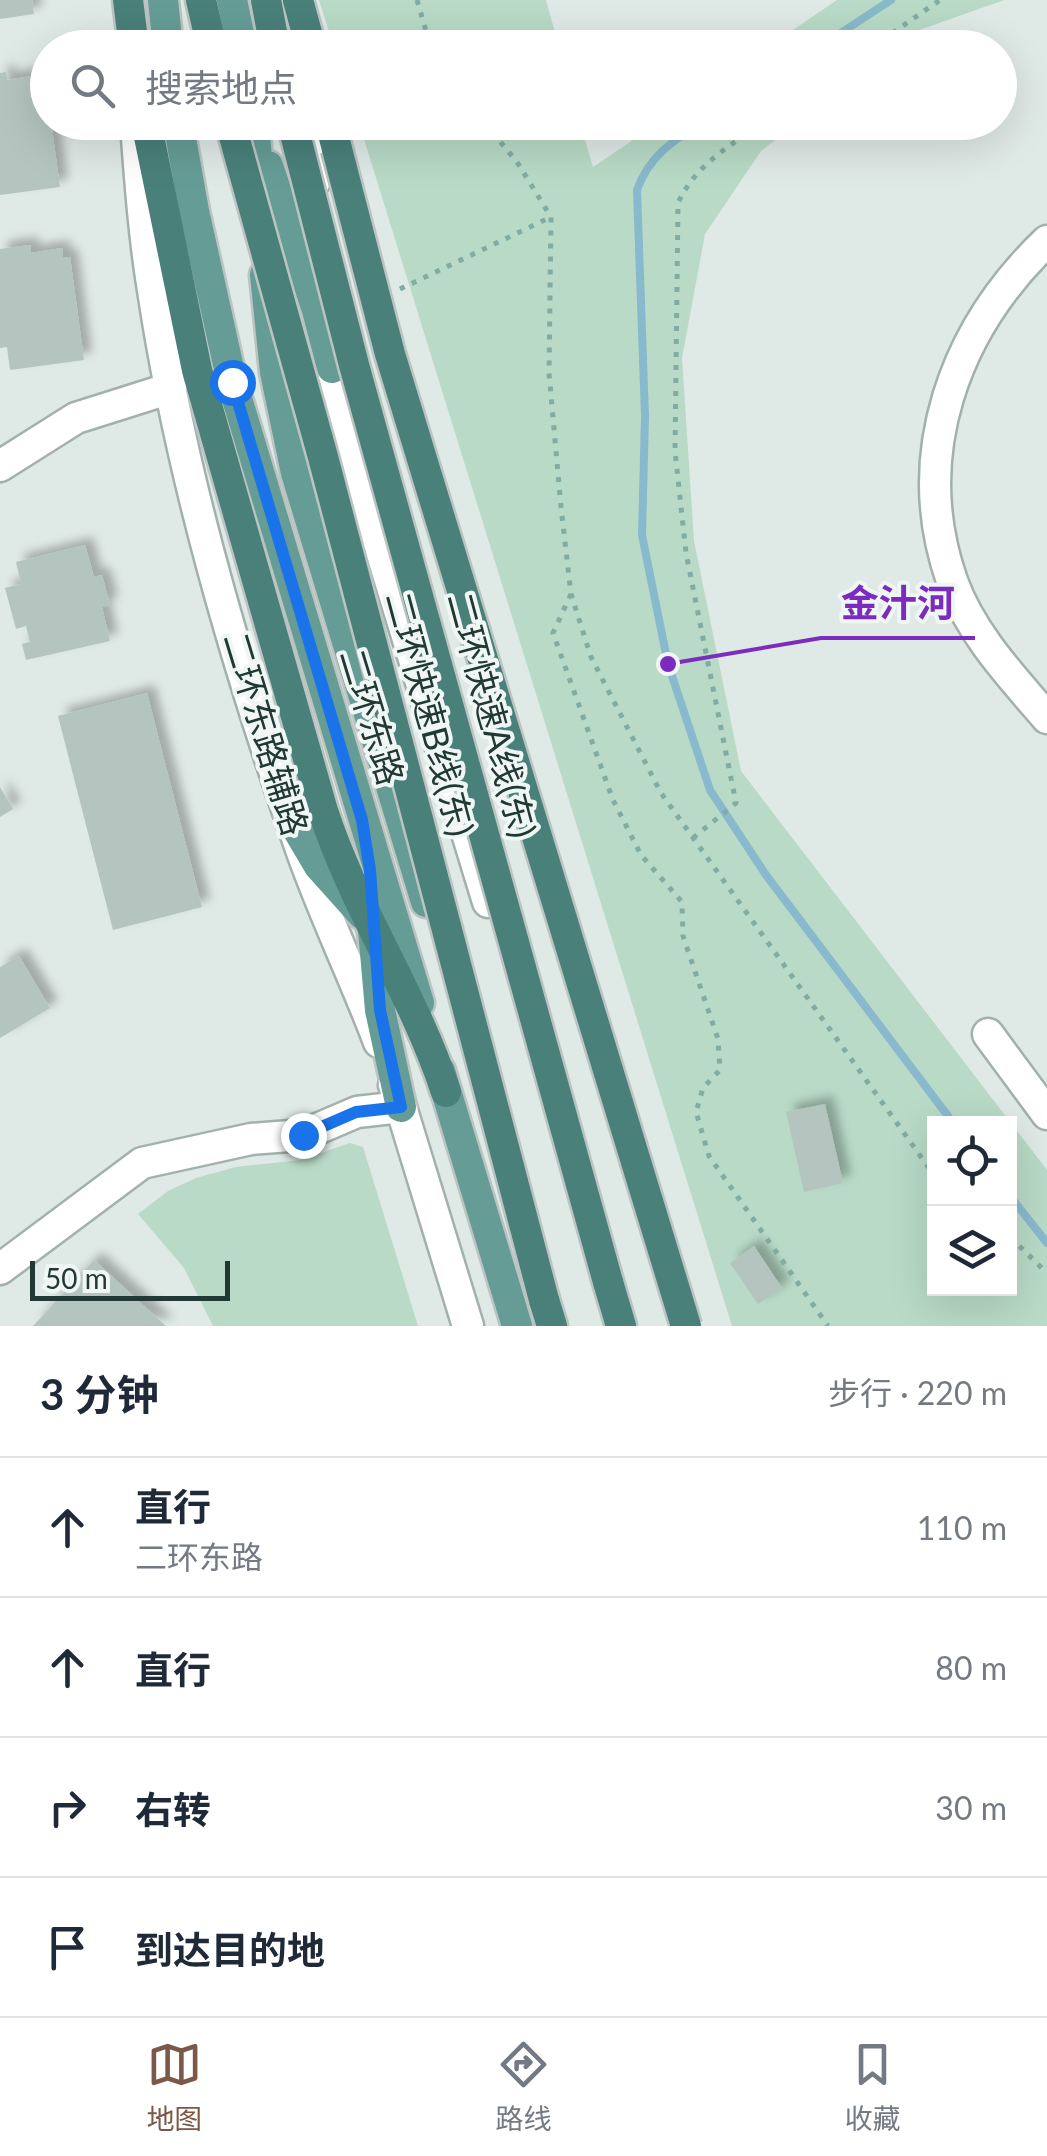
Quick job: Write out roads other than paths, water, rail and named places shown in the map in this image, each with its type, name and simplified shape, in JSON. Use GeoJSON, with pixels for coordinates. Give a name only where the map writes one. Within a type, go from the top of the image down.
{"type":"FeatureCollection","features":[{"type":"Feature","properties":{"kind":"highway"},"geometry":{"type":"LineString","coordinates":[[127,0],[130,30]]}},
{"type":"Feature","properties":{"kind":"highway"},"geometry":{"type":"LineString","coordinates":[[200,0],[208,30]]}},
{"type":"Feature","properties":{"kind":"highway"},"geometry":{"type":"LineString","coordinates":[[266,0],[272,30]]}},
{"type":"Feature","properties":{"kind":"highway"},"geometry":{"type":"LineString","coordinates":[[295,0],[305,30]]}},
{"type":"Feature","properties":{"kind":"highway"},"geometry":{"type":"LineString","coordinates":[[149,140],[176,282],[220,457],[322,811],[342,865],[422,1026],[446,1092]]}},
{"type":"Feature","properties":{"kind":"highway","name":"二环快速B线(东)"},"geometry":{"type":"LineString","coordinates":[[235,140],[323,456],[553,1326]]}},
{"type":"Feature","properties":{"kind":"highway","name":"二环快速A线(东)"},"geometry":{"type":"LineString","coordinates":[[297,140],[354,365],[619,1326]]}},
{"type":"Feature","properties":{"kind":"highway"},"geometry":{"type":"LineString","coordinates":[[335,140],[396,373],[686,1326]]}},
{"type":"Feature","properties":{"kind":"main road"},"geometry":{"type":"LineString","coordinates":[[163,0],[166,30]]}},
{"type":"Feature","properties":{"kind":"main road"},"geometry":{"type":"LineString","coordinates":[[232,0],[238,30]]}},
{"type":"Feature","properties":{"kind":"main road","name":"二环东路"},"geometry":{"type":"LineString","coordinates":[[181,140],[232,382],[517,1326]]}},
{"type":"Feature","properties":{"kind":"main road","name":"二环东路"},"geometry":{"type":"LineString","coordinates":[[256,140],[268,308],[287,439],[553,1326]]}},
{"type":"Feature","properties":{"kind":"main road"},"geometry":{"type":"LineString","coordinates":[[261,140],[318,310],[332,368]]}},
{"type":"Feature","properties":{"kind":"main road"},"geometry":{"type":"LineString","coordinates":[[358,803],[368,853],[382,1022],[401,1107]]}},
{"type":"Feature","properties":{"kind":"main road"},"geometry":{"type":"LineString","coordinates":[[290,817],[319,866],[373,930]]}},
{"type":"Feature","properties":{"kind":"street"},"geometry":{"type":"LineString","coordinates":[[295,0],[298,30]]}},
{"type":"Feature","properties":{"kind":"street","name":"二环东路辅路"},"geometry":{"type":"LineString","coordinates":[[138,140],[147,247],[171,388],[228,616],[290,817],[401,1107],[468,1326]]}},
{"type":"Feature","properties":{"kind":"street"},"geometry":{"type":"LineString","coordinates":[[312,140],[332,368],[350,449],[619,1326]]}},
{"type":"Feature","properties":{"kind":"street"},"geometry":{"type":"LineString","coordinates":[[1047,240],[1013,274],[980,324],[954,380],[934,452],[937,527],[953,584],[987,648],[1047,718]]}},
{"type":"Feature","properties":{"kind":"street"},"geometry":{"type":"LineString","coordinates":[[0,466],[76,418],[171,388]]}},
{"type":"Feature","properties":{"kind":"street"},"geometry":{"type":"LineString","coordinates":[[988,1034],[1047,1114]]}},
{"type":"Feature","properties":{"kind":"street"},"geometry":{"type":"LineString","coordinates":[[0,1268],[142,1163],[251,1139],[303,1135],[356,1112],[401,1107]]}},
{"type":"Feature","properties":{"kind":"waterway"},"geometry":{"type":"LineString","coordinates":[[845,30],[891,0]]}},
{"type":"Feature","properties":{"kind":"waterway"},"geometry":{"type":"LineString","coordinates":[[676,140],[655,159],[637,190],[645,416],[642,535],[668,664],[710,790],[766,875],[948,1116]]}},
{"type":"Feature","properties":{"kind":"waterway"},"geometry":{"type":"LineString","coordinates":[[1017,1205],[1047,1243]]}},
{"type":"Feature","properties":{"kind":"place","name":"金汁河"},"geometry":{"type":"Point","coordinates":[668,664]}}]}
